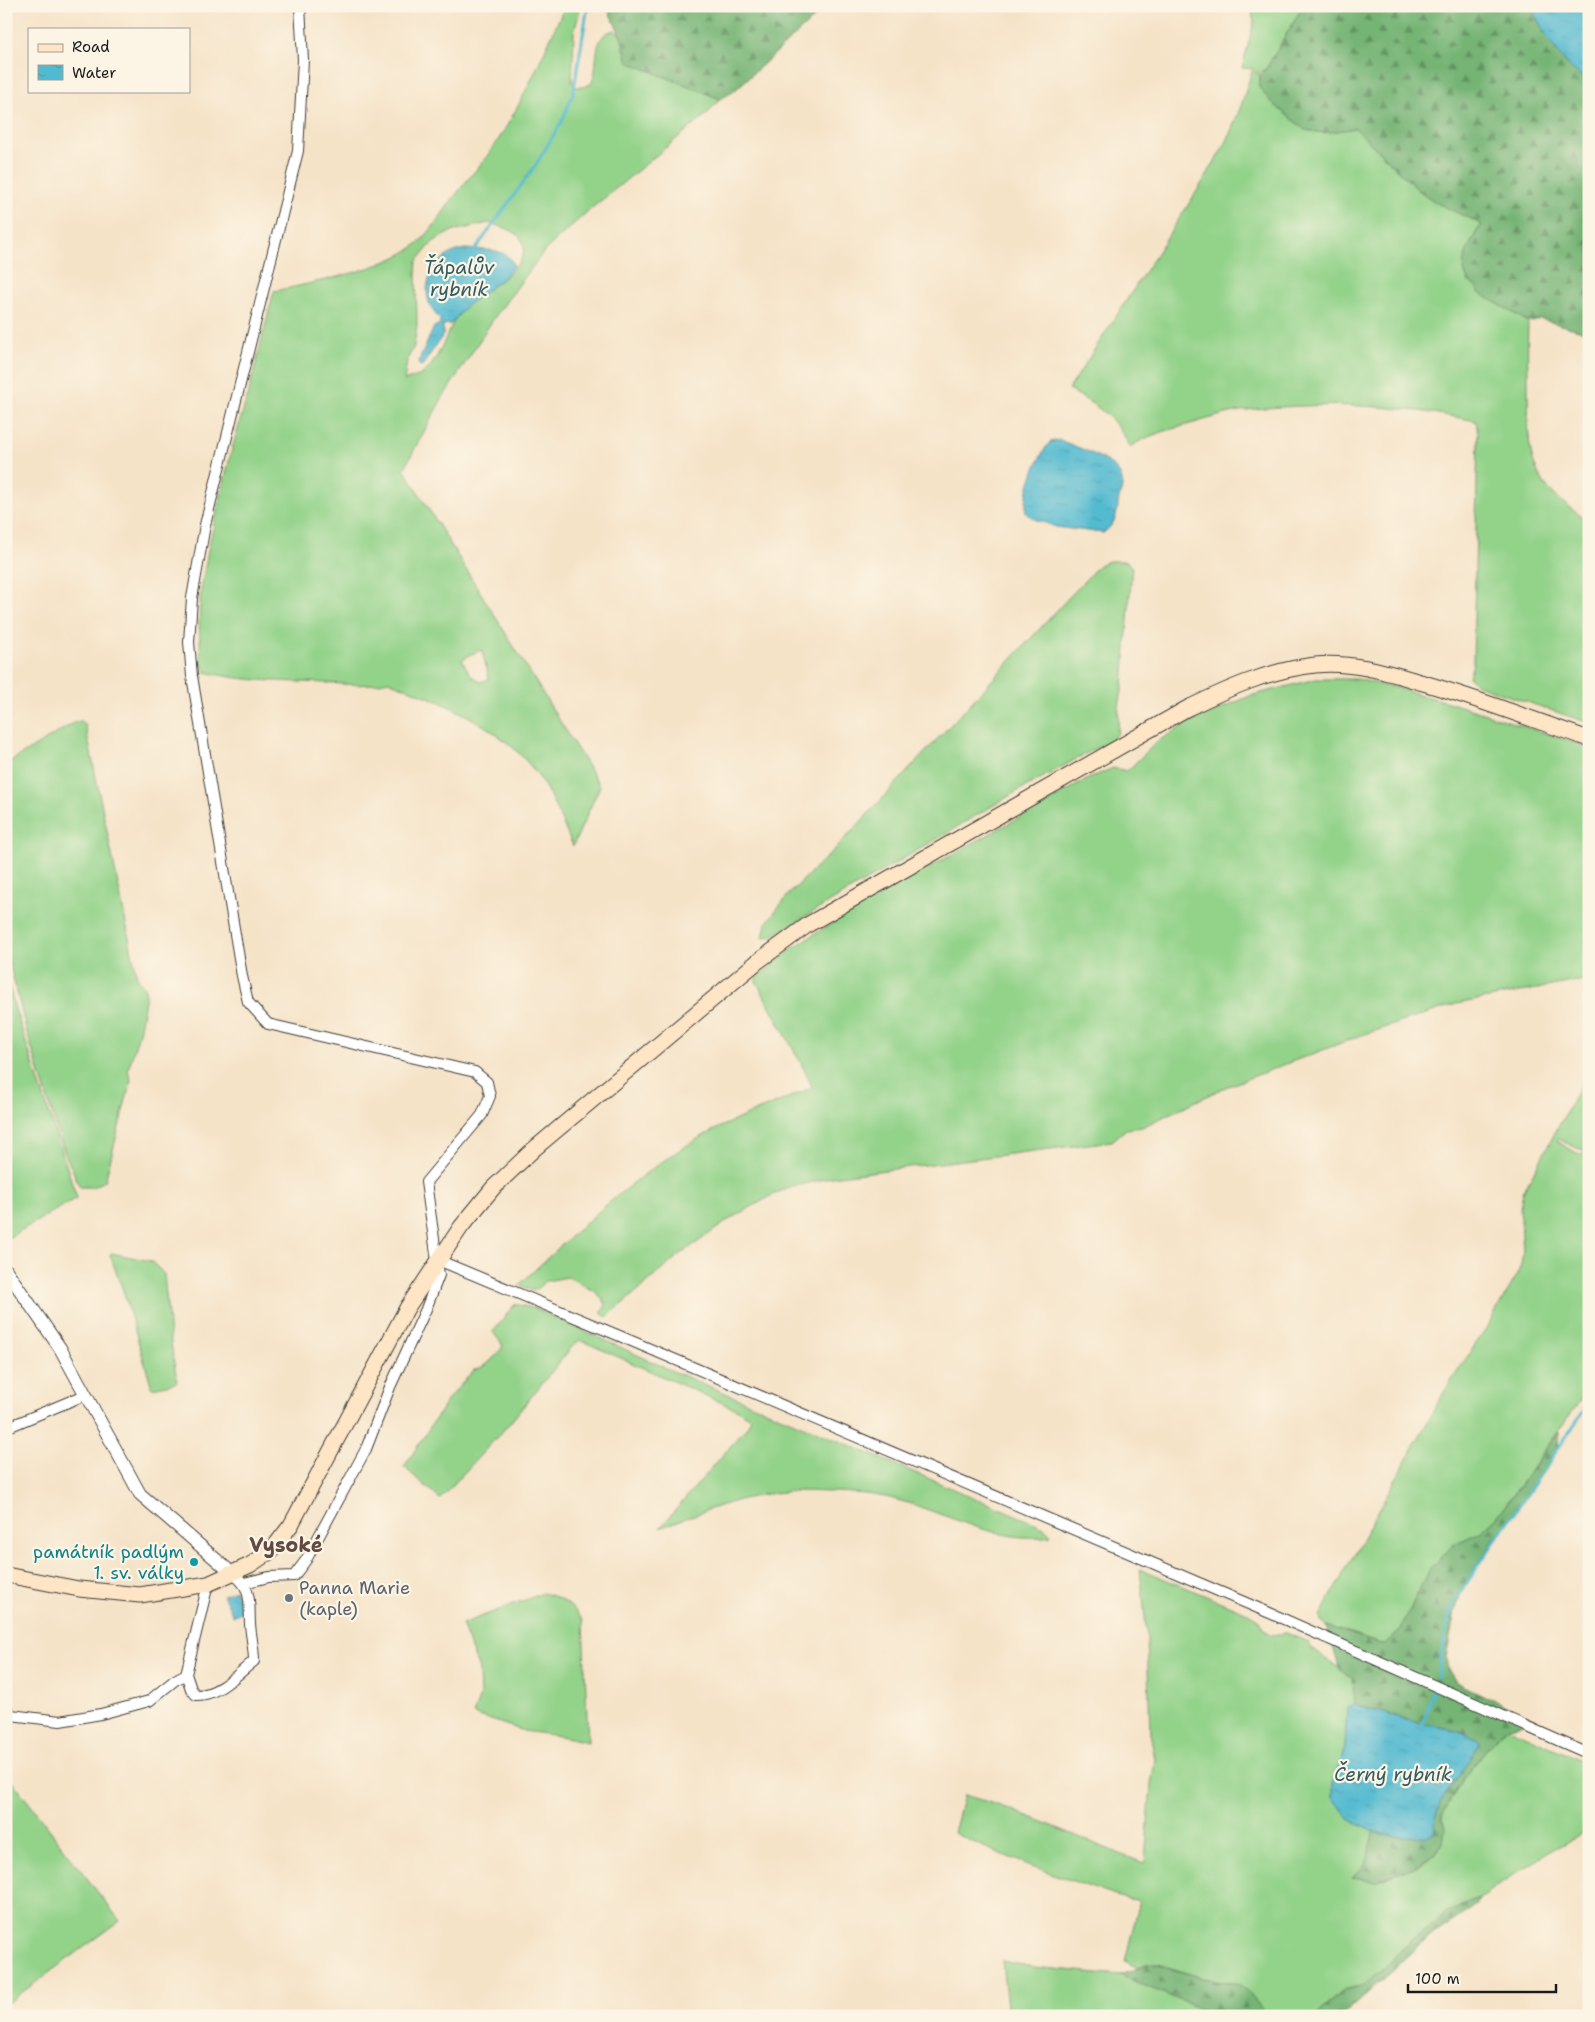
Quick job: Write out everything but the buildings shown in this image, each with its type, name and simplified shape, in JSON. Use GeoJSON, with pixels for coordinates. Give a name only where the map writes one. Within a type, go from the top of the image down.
{"type":"FeatureCollection","features":[{"type":"Feature","properties":{"kind":"main road"},"geometry":{"type":"LineString","coordinates":[[6,1575],[79,1589],[140,1595],[238,1579],[271,1551],[291,1525],[395,1329],[438,1260],[493,1188],[534,1149],[765,956],[809,924],[1186,709],[1225,691],[1272,673],[1316,665],[1350,666],[1383,671],[1446,689],[1589,739]]}},
{"type":"Feature","properties":{"kind":"street"},"geometry":{"type":"LineString","coordinates":[[238,1579],[294,1576],[306,1560],[366,1449],[390,1387],[426,1309],[439,1275],[426,1182],[482,1114],[490,1096],[487,1082],[474,1072],[268,1024],[248,1002],[242,976],[192,676],[189,642],[192,598],[205,526],[298,151],[303,60],[300,6]]}},
{"type":"Feature","properties":{"kind":"street"},"geometry":{"type":"LineString","coordinates":[[438,1260],[1279,1617],[1589,1754]]}},
{"type":"Feature","properties":{"kind":"street"},"geometry":{"type":"LineString","coordinates":[[6,1270],[60,1348],[140,1494],[238,1579],[250,1601],[250,1624],[254,1661],[227,1682],[203,1695],[196,1695],[191,1689],[186,1674],[208,1584]]}},
{"type":"Feature","properties":{"kind":"street"},"geometry":{"type":"LineString","coordinates":[[6,1428],[85,1395]]}},
{"type":"Feature","properties":{"kind":"street"},"geometry":{"type":"LineString","coordinates":[[8,1713],[60,1721],[101,1714],[149,1701],[186,1674]]}},
{"type":"Feature","properties":{"kind":"green space"},"geometry":{"type":"Polygon","coordinates":[[[565,6],[581,6],[574,32],[572,81],[576,87],[591,84],[594,77],[597,52],[602,38],[607,33],[615,30],[621,36],[628,62],[715,96],[719,100],[707,114],[587,212],[545,250],[494,318],[440,402],[404,469],[600,786],[573,846],[543,783],[529,764],[513,747],[474,720],[432,699],[388,681],[358,685],[235,678],[205,672],[201,662],[199,622],[201,589],[209,545],[232,449],[274,291],[369,268],[404,253],[417,244],[432,228],[487,156],[507,126],[525,93],[565,6]],[[489,223],[452,231],[433,242],[417,261],[417,326],[414,346],[407,360],[404,381],[425,372],[436,357],[454,322],[465,306],[510,273],[522,257],[524,248],[520,237],[500,226],[489,223]],[[482,650],[462,660],[470,674],[480,682],[489,679],[482,650]]]}},
{"type":"Feature","properties":{"kind":"green space"},"geometry":{"type":"Polygon","coordinates":[[[606,6],[827,6],[733,92],[720,99],[628,62],[621,36],[606,6]]]}},
{"type":"Feature","properties":{"kind":"green space"},"geometry":{"type":"Polygon","coordinates":[[[1251,6],[1303,6],[1266,69],[1259,73],[1253,69],[1242,68],[1254,22],[1251,6]]]}},
{"type":"Feature","properties":{"kind":"green space"},"geometry":{"type":"Polygon","coordinates":[[[1303,6],[1531,6],[1555,48],[1571,67],[1589,81],[1589,333],[1540,319],[1533,322],[1525,320],[1478,292],[1478,289],[1465,274],[1463,266],[1467,250],[1481,224],[1435,202],[1417,189],[1355,128],[1324,133],[1305,130],[1271,102],[1259,87],[1260,75],[1266,69],[1303,6]]]}},
{"type":"Feature","properties":{"kind":"green space"},"geometry":{"type":"Polygon","coordinates":[[[1252,71],[1260,75],[1259,87],[1305,130],[1324,133],[1355,128],[1417,189],[1435,202],[1481,224],[1467,252],[1466,274],[1468,281],[1528,322],[1528,425],[1532,458],[1541,478],[1551,491],[1589,522],[1589,723],[1477,685],[1469,677],[1473,664],[1478,434],[1476,421],[1410,410],[1369,406],[1268,408],[1234,412],[1169,430],[1153,435],[1130,447],[1111,419],[1097,407],[1069,389],[1199,188],[1227,141],[1252,71]]]}},
{"type":"Feature","properties":{"kind":"green space"},"geometry":{"type":"Polygon","coordinates":[[[1109,561],[1126,561],[1132,566],[1118,733],[1113,739],[1016,792],[776,934],[763,938],[766,923],[789,894],[840,844],[1099,565],[1109,561]]]}},
{"type":"Feature","properties":{"kind":"green space"},"geometry":{"type":"Polygon","coordinates":[[[1316,679],[1357,679],[1393,687],[1451,703],[1589,747],[1589,979],[1456,1004],[1362,1035],[1223,1088],[1142,1127],[1126,1129],[1112,1141],[831,1177],[782,1190],[733,1217],[678,1256],[607,1317],[601,1313],[606,1305],[603,1299],[594,1291],[568,1277],[546,1281],[534,1291],[519,1285],[606,1205],[676,1152],[701,1137],[742,1117],[812,1087],[755,979],[793,948],[851,911],[1090,778],[1113,768],[1127,771],[1158,741],[1190,722],[1250,696],[1316,679]]]}},
{"type":"Feature","properties":{"kind":"green space"},"geometry":{"type":"Polygon","coordinates":[[[81,721],[85,724],[137,977],[145,989],[146,995],[139,1033],[128,1070],[131,1080],[105,1181],[93,1187],[80,1187],[64,1151],[28,1036],[6,950],[6,764],[75,722],[81,721]]]}},
{"type":"Feature","properties":{"kind":"green space"},"geometry":{"type":"Polygon","coordinates":[[[6,977],[77,1198],[6,1239],[6,977]]]}},
{"type":"Feature","properties":{"kind":"green space"},"geometry":{"type":"Polygon","coordinates":[[[1589,1070],[1589,1152],[1558,1139],[1556,1141],[1577,1153],[1589,1155],[1589,1388],[1497,1517],[1481,1532],[1454,1544],[1429,1569],[1401,1629],[1386,1643],[1381,1644],[1327,1626],[1321,1622],[1320,1616],[1444,1392],[1485,1330],[1516,1277],[1521,1265],[1523,1250],[1520,1208],[1523,1192],[1589,1070]]]}},
{"type":"Feature","properties":{"kind":"green space"},"geometry":{"type":"Polygon","coordinates":[[[111,1253],[151,1261],[164,1274],[170,1336],[177,1381],[175,1383],[152,1388],[124,1293],[110,1255],[111,1253]]]}},
{"type":"Feature","properties":{"kind":"green space"},"geometry":{"type":"Polygon","coordinates":[[[515,1304],[537,1309],[668,1369],[1044,1527],[1051,1536],[1011,1536],[970,1525],[909,1503],[883,1497],[857,1493],[811,1491],[784,1492],[752,1497],[690,1516],[660,1528],[747,1427],[751,1418],[736,1409],[580,1340],[571,1348],[509,1424],[440,1499],[404,1467],[449,1398],[474,1370],[487,1364],[501,1350],[503,1346],[493,1332],[515,1304]]]}},
{"type":"Feature","properties":{"kind":"green space"},"geometry":{"type":"Polygon","coordinates":[[[1559,1432],[1558,1450],[1512,1518],[1495,1538],[1464,1586],[1455,1611],[1446,1658],[1448,1669],[1456,1682],[1535,1720],[1506,1727],[1483,1753],[1456,1790],[1445,1810],[1442,1819],[1445,1828],[1443,1842],[1432,1856],[1414,1867],[1376,1882],[1352,1878],[1366,1862],[1373,1831],[1382,1835],[1427,1837],[1434,1832],[1442,1799],[1463,1771],[1456,1730],[1423,1724],[1354,1705],[1353,1678],[1339,1668],[1327,1626],[1381,1644],[1386,1643],[1401,1629],[1429,1569],[1454,1544],[1481,1532],[1497,1517],[1559,1432]]]}},
{"type":"Feature","properties":{"kind":"green space"},"geometry":{"type":"Polygon","coordinates":[[[1140,1569],[1248,1613],[1258,1619],[1264,1630],[1271,1635],[1286,1633],[1308,1642],[1312,1649],[1353,1678],[1354,1705],[1347,1708],[1345,1748],[1333,1781],[1349,1819],[1373,1831],[1366,1862],[1352,1878],[1403,1870],[1426,1861],[1435,1853],[1444,1839],[1443,1818],[1445,1810],[1457,1787],[1472,1766],[1506,1727],[1589,1764],[1589,1829],[1539,1858],[1479,1898],[1465,1903],[1411,1941],[1365,1985],[1343,1990],[1316,2016],[1269,2016],[1245,1989],[1230,1982],[1203,1978],[1158,1964],[1144,1964],[1138,1968],[1125,1961],[1139,1904],[1137,1900],[1113,1895],[1043,1870],[998,1853],[954,1833],[964,1795],[1010,1809],[1145,1862],[1155,1759],[1150,1733],[1147,1636],[1140,1569]]]}},
{"type":"Feature","properties":{"kind":"green space"},"geometry":{"type":"Polygon","coordinates":[[[543,1593],[566,1603],[583,1621],[588,1742],[524,1731],[473,1714],[480,1696],[479,1670],[462,1624],[543,1593]]]}},
{"type":"Feature","properties":{"kind":"green space"},"geometry":{"type":"Polygon","coordinates":[[[6,1773],[120,1921],[6,2004],[6,1773]]]}},
{"type":"Feature","properties":{"kind":"green space"},"geometry":{"type":"Polygon","coordinates":[[[1479,1898],[1477,1905],[1427,1939],[1342,2016],[1316,2016],[1343,1990],[1365,1985],[1411,1941],[1447,1913],[1479,1898]]]}},
{"type":"Feature","properties":{"kind":"green space"},"geometry":{"type":"Polygon","coordinates":[[[1002,1961],[1034,1967],[1120,1975],[1217,2016],[1008,2016],[1002,1961]]]}},
{"type":"Feature","properties":{"kind":"green space"},"geometry":{"type":"Polygon","coordinates":[[[1151,1963],[1203,1978],[1241,1985],[1269,2016],[1217,2016],[1120,1975],[1151,1963]]]}},
{"type":"Feature","properties":{"kind":"water"},"geometry":{"type":"Polygon","coordinates":[[[1531,6],[1589,6],[1589,81],[1579,75],[1562,58],[1548,38],[1531,6]]]}},
{"type":"Feature","properties":{"kind":"water","name":"Ťápalův rybník"},"geometry":{"type":"Polygon","coordinates":[[[466,249],[500,252],[511,260],[514,266],[502,279],[466,306],[451,324],[443,325],[443,335],[423,365],[420,366],[418,363],[434,327],[440,324],[440,319],[432,309],[428,298],[427,287],[430,276],[444,258],[454,252],[466,249]]]}},
{"type":"Feature","properties":{"kind":"water"},"geometry":{"type":"Polygon","coordinates":[[[1060,440],[1106,461],[1119,474],[1122,484],[1117,512],[1112,524],[1103,533],[1056,527],[1032,518],[1026,512],[1027,494],[1036,466],[1050,442],[1060,440]]]}},
{"type":"Feature","properties":{"kind":"water"},"geometry":{"type":"Polygon","coordinates":[[[235,1590],[244,1610],[233,1616],[223,1595],[235,1590]]]}},
{"type":"Feature","properties":{"kind":"water","name":"Černý rybník"},"geometry":{"type":"Polygon","coordinates":[[[1354,1705],[1423,1724],[1456,1730],[1477,1738],[1479,1743],[1473,1755],[1445,1795],[1436,1818],[1434,1832],[1427,1837],[1382,1835],[1349,1819],[1333,1797],[1333,1781],[1345,1748],[1347,1708],[1354,1705]]]}},
{"type":"Feature","properties":{"kind":"waterway"},"geometry":{"type":"LineString","coordinates":[[475,250],[537,163],[562,121],[573,94],[588,6]]}},
{"type":"Feature","properties":{"kind":"waterway"},"geometry":{"type":"LineString","coordinates":[[1437,1677],[1450,1612],[1464,1587],[1589,1403]]}},
{"type":"Feature","properties":{"kind":"waterway"},"geometry":{"type":"LineString","coordinates":[[1423,1724],[1434,1689]]}},
{"type":"Feature","properties":{"kind":"place","name":"památník padlým 1. sv. války"},"geometry":{"type":"Point","coordinates":[194,1562]}},
{"type":"Feature","properties":{"kind":"place","name":"Panna Marie (kaple)"},"geometry":{"type":"Point","coordinates":[289,1598]}},
{"type":"Feature","properties":{"kind":"district","name":"Vysoké"},"geometry":{"type":"Point","coordinates":[286,1545]}}]}
